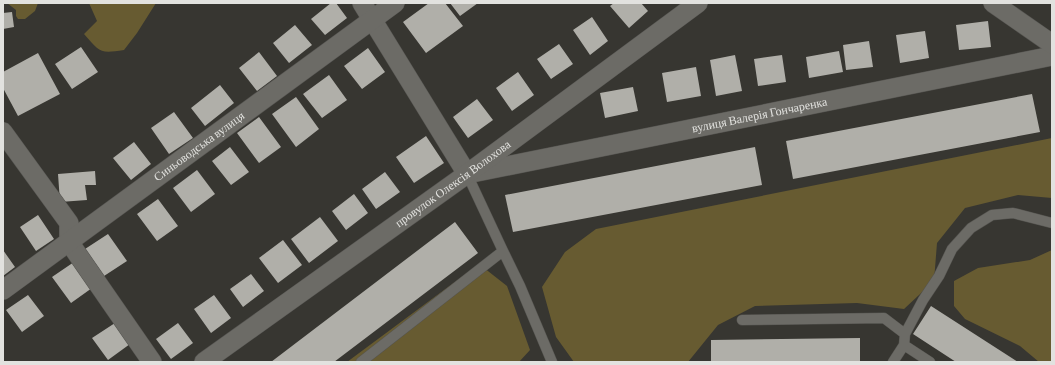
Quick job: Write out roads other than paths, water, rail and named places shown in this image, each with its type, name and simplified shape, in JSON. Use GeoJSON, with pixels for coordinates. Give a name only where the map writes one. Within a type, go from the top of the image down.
{"type":"FeatureCollection","features":[{"type":"Feature","properties":{"kind":"street"},"geometry":{"type":"LineString","coordinates":[[362,3],[467,174]]}},
{"type":"Feature","properties":{"kind":"street","name":"Синьоводська вулиця"},"geometry":{"type":"LineString","coordinates":[[3,290],[395,3]]}},
{"type":"Feature","properties":{"kind":"street","name":"провулок Олексія Волохова"},"geometry":{"type":"LineString","coordinates":[[204,362],[467,174],[698,3]]}},
{"type":"Feature","properties":{"kind":"street"},"geometry":{"type":"LineString","coordinates":[[993,3],[1052,44]]}},
{"type":"Feature","properties":{"kind":"street","name":"вулиця Валерія Гончаренка"},"geometry":{"type":"LineString","coordinates":[[467,174],[1052,56]]}},
{"type":"Feature","properties":{"kind":"street"},"geometry":{"type":"LineString","coordinates":[[3,132],[69,223],[69,242],[152,362]]}},
{"type":"Feature","properties":{"kind":"lane"},"geometry":{"type":"LineString","coordinates":[[467,174],[520,286],[552,362]]}},
{"type":"Feature","properties":{"kind":"lane"},"geometry":{"type":"LineString","coordinates":[[893,362],[904,345],[905,334],[923,300],[939,276],[952,249],[971,228],[992,215],[1013,213],[1052,223]]}},
{"type":"Feature","properties":{"kind":"lane"},"geometry":{"type":"LineString","coordinates":[[361,362],[503,251]]}},
{"type":"Feature","properties":{"kind":"lane"},"geometry":{"type":"LineString","coordinates":[[742,320],[884,318],[905,334]]}},
{"type":"Feature","properties":{"kind":"lane"},"geometry":{"type":"LineString","coordinates":[[904,345],[930,362]]}}]}
